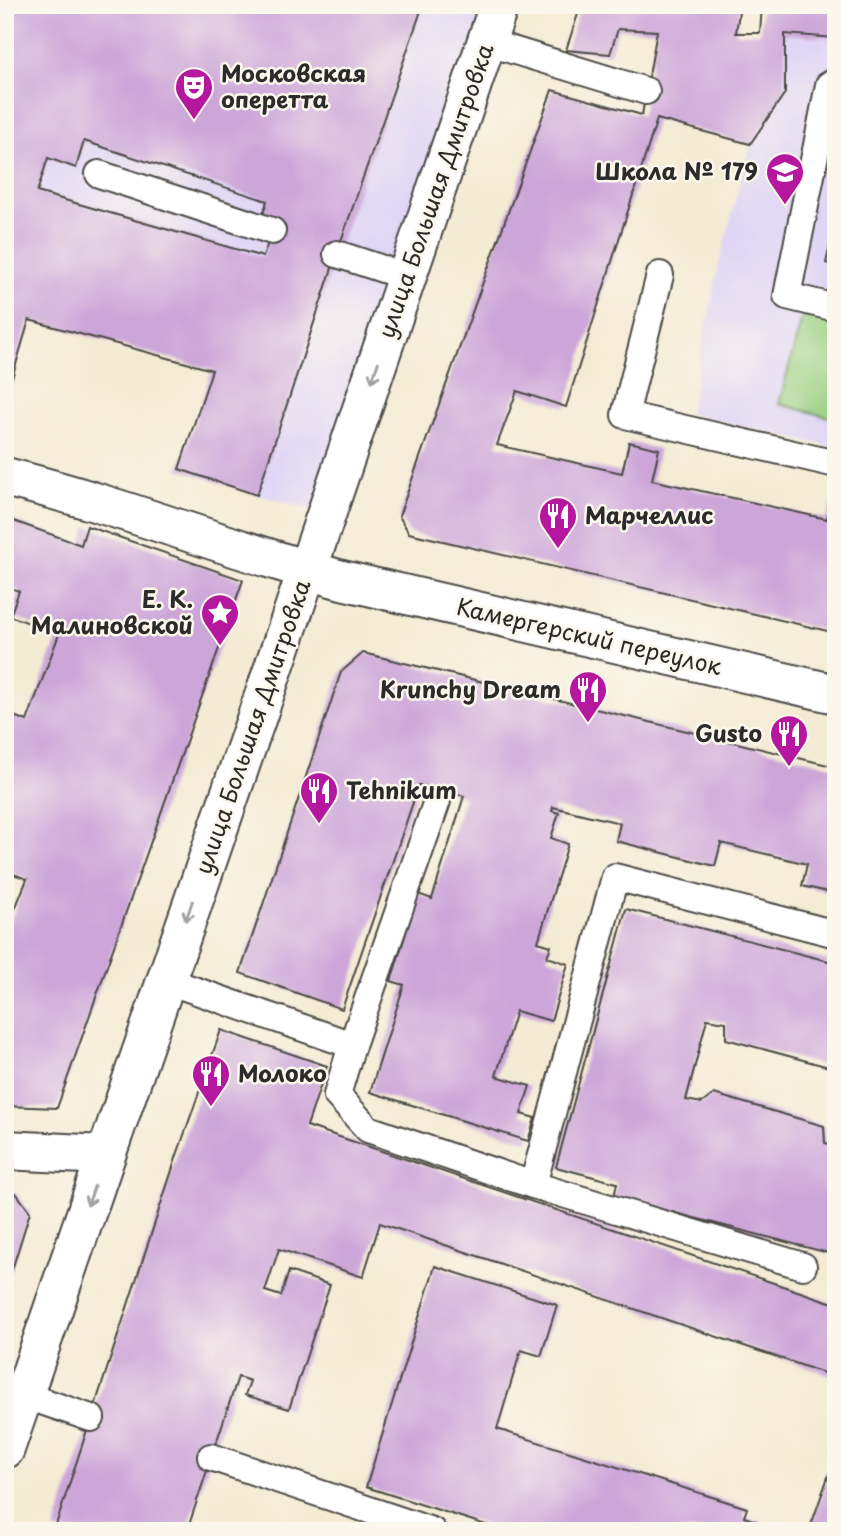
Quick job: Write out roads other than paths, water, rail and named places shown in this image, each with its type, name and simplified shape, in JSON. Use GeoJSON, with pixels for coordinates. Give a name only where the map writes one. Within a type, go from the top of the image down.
{"type":"FeatureCollection","features":[{"type":"Feature","properties":{"kind":"street","name":"улица Большая Дмитровка"},"geometry":{"type":"LineString","coordinates":[[5,1449],[165,980],[325,575],[407,277],[499,5]]}},
{"type":"Feature","properties":{"kind":"street","name":"Камергерский переулок"},"geometry":{"type":"LineString","coordinates":[[5,477],[71,493],[325,575],[836,694]]}},
{"type":"Feature","properties":{"kind":"street"},"geometry":{"type":"LineString","coordinates":[[5,1150],[104,1155]]}},
{"type":"Feature","properties":{"kind":"lane"},"geometry":{"type":"LineString","coordinates":[[486,42],[646,91]]}},
{"type":"Feature","properties":{"kind":"lane"},"geometry":{"type":"LineString","coordinates":[[836,80],[829,85],[786,296],[836,308]]}},
{"type":"Feature","properties":{"kind":"lane"},"geometry":{"type":"LineString","coordinates":[[99,174],[272,231]]}},
{"type":"Feature","properties":{"kind":"lane"},"geometry":{"type":"LineString","coordinates":[[337,254],[407,277]]}},
{"type":"Feature","properties":{"kind":"lane"},"geometry":{"type":"LineString","coordinates":[[660,275],[625,415],[836,464]]}},
{"type":"Feature","properties":{"kind":"lane"},"geometry":{"type":"LineString","coordinates":[[437,801],[337,1095],[368,1129],[533,1185],[803,1266]]}},
{"type":"Feature","properties":{"kind":"lane"},"geometry":{"type":"LineString","coordinates":[[533,1185],[615,877],[836,934]]}},
{"type":"Feature","properties":{"kind":"lane"},"geometry":{"type":"LineString","coordinates":[[165,980],[352,1045]]}},
{"type":"Feature","properties":{"kind":"lane"},"geometry":{"type":"LineString","coordinates":[[24,1395],[91,1418]]}},
{"type":"Feature","properties":{"kind":"lane"},"geometry":{"type":"LineString","coordinates":[[211,1457],[432,1531]]}},
{"type":"Feature","properties":{"kind":"place","name":"Московская оперетта"},"geometry":{"type":"Point","coordinates":[194,121]}},
{"type":"Feature","properties":{"kind":"place","name":"Школа № 179"},"geometry":{"type":"Point","coordinates":[785,206]}},
{"type":"Feature","properties":{"kind":"place","name":"Марчеллис"},"geometry":{"type":"Point","coordinates":[558,550]}},
{"type":"Feature","properties":{"kind":"place","name":"Е. К. Малиновской"},"geometry":{"type":"Point","coordinates":[220,647]}},
{"type":"Feature","properties":{"kind":"place","name":"Krunchy Dream"},"geometry":{"type":"Point","coordinates":[588,724]}},
{"type":"Feature","properties":{"kind":"place","name":"Gusto"},"geometry":{"type":"Point","coordinates":[789,768]}},
{"type":"Feature","properties":{"kind":"place","name":"Tehnikum"},"geometry":{"type":"Point","coordinates":[319,825]}},
{"type":"Feature","properties":{"kind":"place","name":"Молоко"},"geometry":{"type":"Point","coordinates":[211,1108]}}]}
